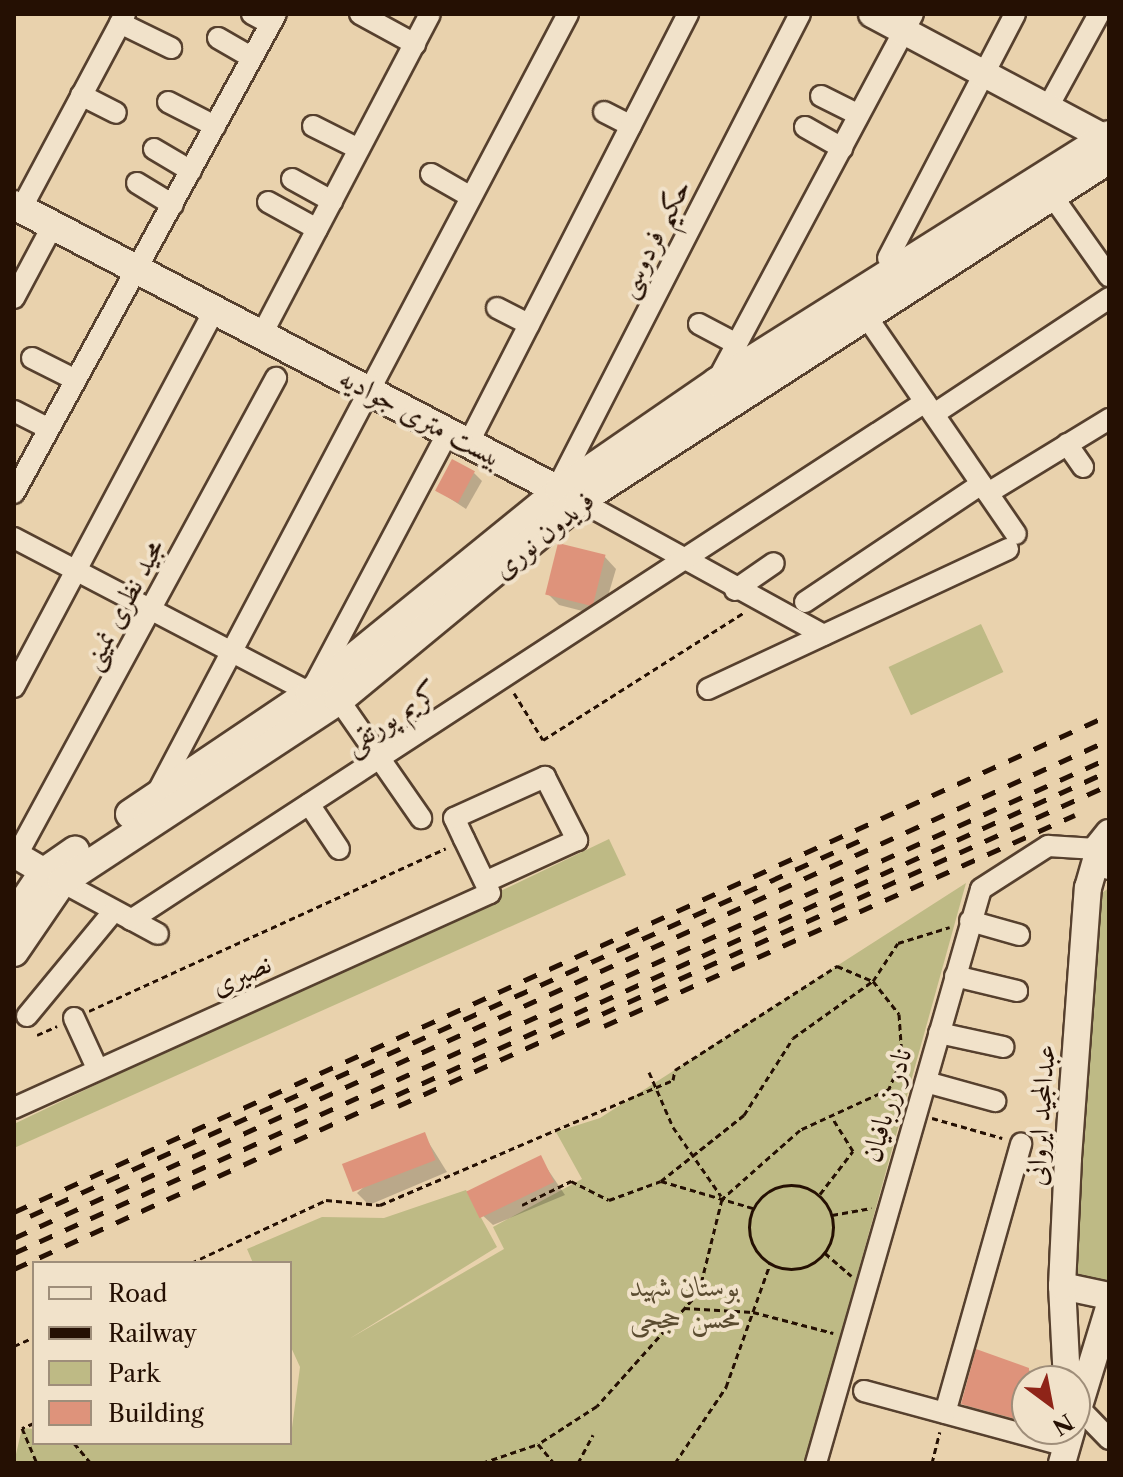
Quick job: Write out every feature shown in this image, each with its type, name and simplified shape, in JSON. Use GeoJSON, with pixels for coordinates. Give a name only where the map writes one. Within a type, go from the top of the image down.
{"type":"FeatureCollection","features":[{"type":"Feature","properties":{"kind":"main road","name":"فریدون نوری"},"geometry":{"type":"LineString","coordinates":[[14,952],[52,878],[339,700],[566,493],[858,304],[1046,188],[1108,143]]}},
{"type":"Feature","properties":{"kind":"main road","name":"بیست متری جوادیه"},"geometry":{"type":"LineString","coordinates":[[18,207],[566,493]]}},
{"type":"Feature","properties":{"kind":"main road","name":"فریدون نوری"},"geometry":{"type":"LineString","coordinates":[[14,916],[52,878],[154,798],[310,693],[566,493],[717,382],[858,304]]}},
{"type":"Feature","properties":{"kind":"street"},"geometry":{"type":"LineString","coordinates":[[14,493],[273,19],[252,14]]}},
{"type":"Feature","properties":{"kind":"street"},"geometry":{"type":"LineString","coordinates":[[360,14],[415,44]]}},
{"type":"Feature","properties":{"kind":"street"},"geometry":{"type":"LineString","coordinates":[[262,334],[430,14]]}},
{"type":"Feature","properties":{"kind":"street"},"geometry":{"type":"LineString","coordinates":[[154,798],[228,650],[568,14]]}},
{"type":"Feature","properties":{"kind":"street"},"geometry":{"type":"LineString","coordinates":[[14,538],[153,607],[310,693],[459,437],[529,324],[688,14]]}},
{"type":"Feature","properties":{"kind":"street","name":"حکیم فردوسی"},"geometry":{"type":"LineString","coordinates":[[566,493],[800,14]]}},
{"type":"Feature","properties":{"kind":"street"},"geometry":{"type":"LineString","coordinates":[[872,14],[908,22],[984,73],[1108,143]]}},
{"type":"Feature","properties":{"kind":"street"},"geometry":{"type":"LineString","coordinates":[[888,258],[1015,14]]}},
{"type":"Feature","properties":{"kind":"street"},"geometry":{"type":"LineString","coordinates":[[1048,107],[1099,14]]}},
{"type":"Feature","properties":{"kind":"street"},"geometry":{"type":"LineString","coordinates":[[18,207],[123,18],[171,48]]}},
{"type":"Feature","properties":{"kind":"street"},"geometry":{"type":"LineString","coordinates":[[717,382],[814,213],[842,148],[908,22]]}},
{"type":"Feature","properties":{"kind":"street"},"geometry":{"type":"LineString","coordinates":[[218,38],[252,58]]}},
{"type":"Feature","properties":{"kind":"street"},"geometry":{"type":"LineString","coordinates":[[81,95],[116,113]]}},
{"type":"Feature","properties":{"kind":"street"},"geometry":{"type":"LineString","coordinates":[[821,96],[859,115]]}},
{"type":"Feature","properties":{"kind":"street"},"geometry":{"type":"LineString","coordinates":[[168,102],[215,126]]}},
{"type":"Feature","properties":{"kind":"street"},"geometry":{"type":"LineString","coordinates":[[604,112],[631,126]]}},
{"type":"Feature","properties":{"kind":"street"},"geometry":{"type":"LineString","coordinates":[[313,126],[359,149]]}},
{"type":"Feature","properties":{"kind":"street"},"geometry":{"type":"LineString","coordinates":[[805,127],[842,148]]}},
{"type":"Feature","properties":{"kind":"street"},"geometry":{"type":"LineString","coordinates":[[154,149],[191,171]]}},
{"type":"Feature","properties":{"kind":"street"},"geometry":{"type":"LineString","coordinates":[[431,174],[471,197]]}},
{"type":"Feature","properties":{"kind":"street"},"geometry":{"type":"LineString","coordinates":[[292,179],[332,201]]}},
{"type":"Feature","properties":{"kind":"street"},"geometry":{"type":"LineString","coordinates":[[137,183],[173,205]]}},
{"type":"Feature","properties":{"kind":"street"},"geometry":{"type":"LineString","coordinates":[[1046,188],[1109,276]]}},
{"type":"Feature","properties":{"kind":"street"},"geometry":{"type":"LineString","coordinates":[[268,202],[317,229]]}},
{"type":"Feature","properties":{"kind":"street"},"geometry":{"type":"LineString","coordinates":[[14,298],[53,225]]}},
{"type":"Feature","properties":{"kind":"street","name":"کریم پورتقی"},"geometry":{"type":"LineString","coordinates":[[27,1016],[123,915],[309,804],[680,562],[1109,298]]}},
{"type":"Feature","properties":{"kind":"street"},"geometry":{"type":"LineString","coordinates":[[708,689],[1012,541],[984,488],[858,304]]}},
{"type":"Feature","properties":{"kind":"street"},"geometry":{"type":"LineString","coordinates":[[497,308],[529,324]]}},
{"type":"Feature","properties":{"kind":"street"},"geometry":{"type":"LineString","coordinates":[[14,687],[215,309]]}},
{"type":"Feature","properties":{"kind":"street"},"geometry":{"type":"LineString","coordinates":[[699,324],[737,344]]}},
{"type":"Feature","properties":{"kind":"street"},"geometry":{"type":"LineString","coordinates":[[32,358],[76,380]]}},
{"type":"Feature","properties":{"kind":"street","name":"مجید نظری نمینی"},"geometry":{"type":"LineString","coordinates":[[16,855],[276,378]]}},
{"type":"Feature","properties":{"kind":"street"},"geometry":{"type":"LineString","coordinates":[[14,411],[49,429]]}},
{"type":"Feature","properties":{"kind":"street"},"geometry":{"type":"LineString","coordinates":[[805,602],[984,488],[1109,419]]}},
{"type":"Feature","properties":{"kind":"street"},"geometry":{"type":"LineString","coordinates":[[1067,444],[1083,467]]}},
{"type":"Feature","properties":{"kind":"street","name":"بیست متری جوادیه"},"geometry":{"type":"LineString","coordinates":[[566,493],[680,562],[824,635]]}},
{"type":"Feature","properties":{"kind":"street"},"geometry":{"type":"LineString","coordinates":[[735,590],[774,563]]}},
{"type":"Feature","properties":{"kind":"street"},"geometry":{"type":"LineString","coordinates":[[339,700],[421,818]]}},
{"type":"Feature","properties":{"kind":"street","name":"نصیری"},"geometry":{"type":"LineString","coordinates":[[14,1108],[488,887],[577,840],[545,777],[454,818],[464,839]]}},
{"type":"Feature","properties":{"kind":"street"},"geometry":{"type":"LineString","coordinates":[[309,804],[339,849]]}},
{"type":"Feature","properties":{"kind":"street"},"geometry":{"type":"LineString","coordinates":[[464,839],[488,887]]}},
{"type":"Feature","properties":{"kind":"street","name":"نادر زربافیان"},"geometry":{"type":"LineString","coordinates":[[816,1463],[970,921],[987,881],[1048,846],[1101,845]]}},
{"type":"Feature","properties":{"kind":"street","name":"عبدالمجید ایروانی"},"geometry":{"type":"LineString","coordinates":[[1066,1365],[1062,1286],[1088,888],[1101,845]]}},
{"type":"Feature","properties":{"kind":"street"},"geometry":{"type":"LineString","coordinates":[[16,855],[52,878],[158,934]]}},
{"type":"Feature","properties":{"kind":"street"},"geometry":{"type":"LineString","coordinates":[[970,921],[1019,935]]}},
{"type":"Feature","properties":{"kind":"street"},"geometry":{"type":"LineString","coordinates":[[955,976],[1017,991]]}},
{"type":"Feature","properties":{"kind":"street"},"geometry":{"type":"LineString","coordinates":[[74,1018],[97,1068]]}},
{"type":"Feature","properties":{"kind":"street"},"geometry":{"type":"LineString","coordinates":[[939,1033],[1004,1047]]}},
{"type":"Feature","properties":{"kind":"street"},"geometry":{"type":"LineString","coordinates":[[926,1082],[995,1101]]}},
{"type":"Feature","properties":{"kind":"street"},"geometry":{"type":"LineString","coordinates":[[945,1413],[1021,1144]]}},
{"type":"Feature","properties":{"kind":"street"},"geometry":{"type":"LineString","coordinates":[[1062,1286],[1109,1296]]}},
{"type":"Feature","properties":{"kind":"street"},"geometry":{"type":"LineString","coordinates":[[1091,1367],[1109,1308]]}},
{"type":"Feature","properties":{"kind":"street"},"geometry":{"type":"LineString","coordinates":[[864,1391],[945,1413],[1011,1423]]}},
{"type":"Feature","properties":{"kind":"path"},"geometry":{"type":"LineString","coordinates":[[504,677],[543,740],[759,602]]}},
{"type":"Feature","properties":{"kind":"path"},"geometry":{"type":"LineString","coordinates":[[37,1035],[464,839]]}},
{"type":"Feature","properties":{"kind":"path"},"geometry":{"type":"LineString","coordinates":[[522,1205],[571,1181],[609,1200],[661,1181],[696,1160],[744,1115],[793,1038],[873,981],[898,943],[970,921]]}},
{"type":"Feature","properties":{"kind":"path"},"geometry":{"type":"LineString","coordinates":[[195,1261],[326,1200],[380,1205],[673,1080],[675,1070],[837,966],[873,981],[899,1014],[902,1058],[889,1089],[800,1130],[722,1199],[699,1292],[597,1406],[538,1444],[482,1463]]}},
{"type":"Feature","properties":{"kind":"path"},"geometry":{"type":"LineString","coordinates":[[649,1072],[696,1160],[722,1199]]}},
{"type":"Feature","properties":{"kind":"path"},"geometry":{"type":"LineString","coordinates":[[917,1113],[1021,1144]]}},
{"type":"Feature","properties":{"kind":"path"},"geometry":{"type":"LineString","coordinates":[[820,1194],[853,1151],[833,1117]]}},
{"type":"Feature","properties":{"kind":"path"},"geometry":{"type":"LineString","coordinates":[[661,1181],[753,1208]]}},
{"type":"Feature","properties":{"kind":"path"},"geometry":{"type":"LineString","coordinates":[[753,1208],[778,1188],[800,1185],[820,1194],[832,1215],[825,1253]]}},
{"type":"Feature","properties":{"kind":"path"},"geometry":{"type":"LineString","coordinates":[[832,1215],[890,1205]]}},
{"type":"Feature","properties":{"kind":"path"},"geometry":{"type":"LineString","coordinates":[[753,1208],[754,1248],[770,1264],[792,1271],[825,1253]]}},
{"type":"Feature","properties":{"kind":"path"},"geometry":{"type":"LineString","coordinates":[[825,1253],[864,1294]]}},
{"type":"Feature","properties":{"kind":"path"},"geometry":{"type":"LineString","coordinates":[[675,1463],[726,1387],[770,1264]]}},
{"type":"Feature","properties":{"kind":"path"},"geometry":{"type":"LineString","coordinates":[[684,1308],[753,1312],[851,1338]]}},
{"type":"Feature","properties":{"kind":"path"},"geometry":{"type":"LineString","coordinates":[[932,1463],[945,1413]]}},
{"type":"Feature","properties":{"kind":"path"},"geometry":{"type":"LineString","coordinates":[[32,1424],[22,1428],[37,1463]]}},
{"type":"Feature","properties":{"kind":"path"},"geometry":{"type":"LineString","coordinates":[[578,1463],[593,1435]]}},
{"type":"Feature","properties":{"kind":"path"},"geometry":{"type":"LineString","coordinates":[[538,1444],[554,1463]]}},
{"type":"Feature","properties":{"kind":"path"},"geometry":{"type":"LineString","coordinates":[[76,1445],[91,1463]]}},
{"type":"Feature","properties":{"kind":"path"},"geometry":{"type":"LineString","coordinates":[[503,1463],[505,1456]]}},
{"type":"Feature","properties":{"kind":"green space"},"geometry":{"type":"Polygon","coordinates":[[[981,624],[1003,672],[911,715],[889,667],[981,624]]]}},
{"type":"Feature","properties":{"kind":"green space"},"geometry":{"type":"Polygon","coordinates":[[[609,839],[626,875],[14,1148],[14,1124],[609,839]]]}},
{"type":"Feature","properties":{"kind":"green space","name":"بوستان شهید محسن حججی"},"geometry":{"type":"Polygon","coordinates":[[[966,883],[805,1463],[14,1463],[22,1428],[32,1429],[32,1445],[292,1445],[300,1367],[292,1349],[292,1261],[252,1261],[247,1249],[322,1217],[384,1218],[466,1190],[497,1247],[349,1339],[504,1249],[493,1227],[582,1179],[556,1132],[600,1118],[966,883]]]}},
{"type":"Feature","properties":{"kind":"green space"},"geometry":{"type":"Polygon","coordinates":[[[1109,888],[1109,1273],[1106,1283],[1075,1274],[1093,899],[1109,888]]]}},
{"type":"Feature","properties":{"kind":"building"},"geometry":{"type":"Polygon","coordinates":[[[452,459],[475,471],[458,503],[435,491],[452,459]]]}},
{"type":"Feature","properties":{"kind":"building"},"geometry":{"type":"Polygon","coordinates":[[[558,543],[606,555],[593,606],[545,594],[558,543]]]}},
{"type":"Feature","properties":{"kind":"building"},"geometry":{"type":"Polygon","coordinates":[[[425,1132],[436,1160],[353,1192],[342,1164],[425,1132]]]}},
{"type":"Feature","properties":{"kind":"building"},"geometry":{"type":"Polygon","coordinates":[[[541,1155],[554,1182],[480,1218],[466,1191],[541,1155]]]}},
{"type":"Feature","properties":{"kind":"building"},"geometry":{"type":"Polygon","coordinates":[[[976,1349],[1021,1365],[1011,1365],[1011,1418],[961,1404],[976,1349]]]}},
{"type":"Feature","properties":{"kind":"railway"},"geometry":{"type":"LineString","coordinates":[[14,1212],[1109,715]]}},
{"type":"Feature","properties":{"kind":"railway"},"geometry":{"type":"LineString","coordinates":[[14,1238],[1109,740]]}},
{"type":"Feature","properties":{"kind":"railway"},"geometry":{"type":"LineString","coordinates":[[14,1253],[1109,758]]}},
{"type":"Feature","properties":{"kind":"railway"},"geometry":{"type":"LineString","coordinates":[[14,1269],[1109,771]]}},
{"type":"Feature","properties":{"kind":"railway"},"geometry":{"type":"LineString","coordinates":[[398,1106],[1109,785]]}},
{"type":"Feature","properties":{"kind":"railway"},"geometry":{"type":"LineString","coordinates":[[604,1026],[1075,815]]}},
{"type":"Feature","properties":{"kind":"railway"},"geometry":{"type":"LineString","coordinates":[[30,1216],[861,840]]}}]}
